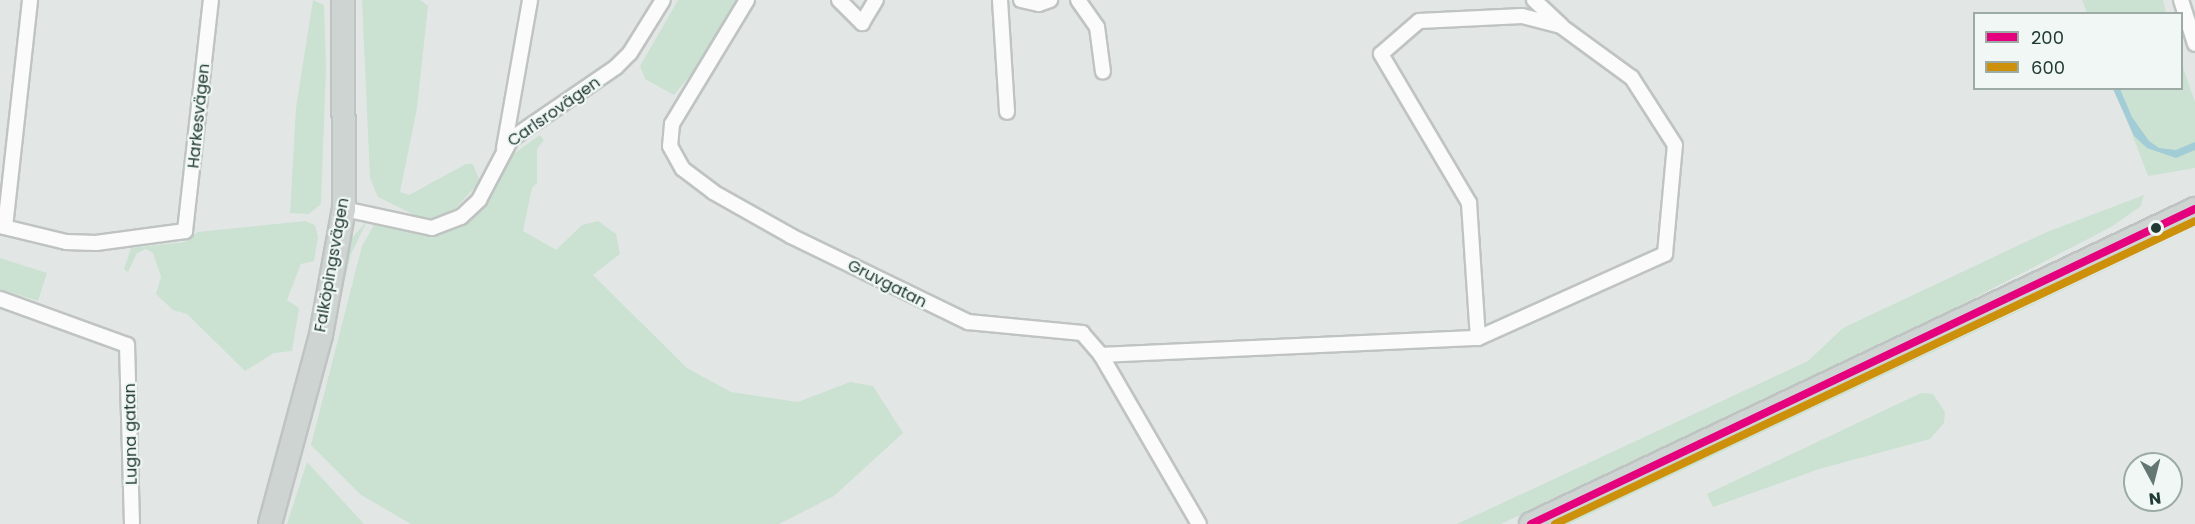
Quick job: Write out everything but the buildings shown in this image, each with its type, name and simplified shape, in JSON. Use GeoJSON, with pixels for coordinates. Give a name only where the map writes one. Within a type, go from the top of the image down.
{"type":"FeatureCollection","features":[{"type":"Feature","properties":{"kind":"main road","name":"Falköpingsvägen"},"geometry":{"type":"LineString","coordinates":[[270,524],[321,335],[344,209],[343,0]]}},
{"type":"Feature","properties":{"kind":"main road"},"geometry":{"type":"LineString","coordinates":[[1532,524],[2195,209]]}},
{"type":"Feature","properties":{"kind":"street"},"geometry":{"type":"LineString","coordinates":[[2,226],[30,0]]}},
{"type":"Feature","properties":{"kind":"street","name":"Harkesvägen"},"geometry":{"type":"LineString","coordinates":[[2,226],[66,242],[96,243],[185,231],[211,0]]}},
{"type":"Feature","properties":{"kind":"street"},"geometry":{"type":"LineString","coordinates":[[504,148],[530,0]]}},
{"type":"Feature","properties":{"kind":"street","name":"Carlsrovägen"},"geometry":{"type":"LineString","coordinates":[[344,209],[373,212],[421,227],[443,226],[478,200],[504,148],[616,67],[630,53],[663,0]]}},
{"type":"Feature","properties":{"kind":"street","name":"Gruvgatan"},"geometry":{"type":"LineString","coordinates":[[747,0],[672,124],[670,146],[683,169],[713,192],[791,236],[937,309],[986,326],[1068,329],[1082,333],[1101,355],[1199,524]]}},
{"type":"Feature","properties":{"kind":"street"},"geometry":{"type":"LineString","coordinates":[[839,0],[862,22],[876,0]]}},
{"type":"Feature","properties":{"kind":"street"},"geometry":{"type":"LineString","coordinates":[[1000,0],[1007,112]]}},
{"type":"Feature","properties":{"kind":"street"},"geometry":{"type":"LineString","coordinates":[[1021,0],[1039,4],[1050,0]]}},
{"type":"Feature","properties":{"kind":"street"},"geometry":{"type":"LineString","coordinates":[[1078,0],[1097,27],[1103,72]]}},
{"type":"Feature","properties":{"kind":"street"},"geometry":{"type":"LineString","coordinates":[[1101,355],[1478,338],[1665,254],[1676,145],[1632,78],[1561,26],[1534,0]]}},
{"type":"Feature","properties":{"kind":"street"},"geometry":{"type":"LineString","coordinates":[[2181,0],[2195,44]]}},
{"type":"Feature","properties":{"kind":"street"},"geometry":{"type":"LineString","coordinates":[[1478,338],[1468,203],[1381,54],[1419,21],[1522,16],[1561,26]]}},
{"type":"Feature","properties":{"kind":"street","name":"Lugna gatan"},"geometry":{"type":"LineString","coordinates":[[0,298],[128,345],[132,524]]}},
{"type":"Feature","properties":{"kind":"green space"},"geometry":{"type":"Polygon","coordinates":[[[313,0],[324,5],[326,67],[321,204],[309,214],[290,213],[296,108],[313,0]]]}},
{"type":"Feature","properties":{"kind":"green space"},"geometry":{"type":"Polygon","coordinates":[[[362,0],[420,0],[428,6],[417,108],[400,192],[409,195],[466,164],[473,164],[480,182],[450,214],[425,220],[378,197],[370,178],[362,0]]]}},
{"type":"Feature","properties":{"kind":"green space"},"geometry":{"type":"Polygon","coordinates":[[[678,0],[739,0],[706,55],[674,95],[645,79],[640,66],[678,0]]]}},
{"type":"Feature","properties":{"kind":"green space"},"geometry":{"type":"Polygon","coordinates":[[[2082,0],[2163,0],[2166,12],[2087,12],[2082,0]]]}},
{"type":"Feature","properties":{"kind":"green space"},"geometry":{"type":"Polygon","coordinates":[[[2183,68],[2195,102],[2195,168],[2148,176],[2115,90],[2183,90],[2183,68]]]}},
{"type":"Feature","properties":{"kind":"green space"},"geometry":{"type":"Polygon","coordinates":[[[540,135],[544,140],[537,149],[537,183],[532,188],[523,231],[556,250],[582,225],[598,221],[616,234],[620,254],[593,275],[687,368],[731,392],[798,402],[850,382],[873,386],[903,433],[834,496],[779,524],[411,524],[361,495],[311,445],[362,246],[377,220],[432,236],[460,226],[485,203],[512,155],[540,135]]]}},
{"type":"Feature","properties":{"kind":"green space"},"geometry":{"type":"Polygon","coordinates":[[[2144,195],[2141,206],[2111,227],[1889,342],[1501,524],[1457,524],[1808,361],[1843,328],[2047,232],[2144,195]]]}},
{"type":"Feature","properties":{"kind":"green space"},"geometry":{"type":"Polygon","coordinates":[[[305,221],[315,225],[318,237],[314,261],[301,264],[287,300],[299,308],[292,351],[274,353],[245,371],[187,314],[173,310],[156,294],[161,277],[153,253],[146,249],[137,253],[128,272],[124,269],[131,248],[185,242],[198,232],[305,221]]]}},
{"type":"Feature","properties":{"kind":"green space"},"geometry":{"type":"Polygon","coordinates":[[[367,221],[351,254],[314,413],[289,497],[351,239],[367,221]]]}},
{"type":"Feature","properties":{"kind":"green space"},"geometry":{"type":"Polygon","coordinates":[[[2195,228],[1569,524],[1563,524],[2068,287],[2195,228]]]}},
{"type":"Feature","properties":{"kind":"green space"},"geometry":{"type":"Polygon","coordinates":[[[0,258],[47,273],[38,301],[0,289],[0,258]]]}},
{"type":"Feature","properties":{"kind":"green space"},"geometry":{"type":"Polygon","coordinates":[[[1921,393],[1933,394],[1945,412],[1944,423],[1930,439],[1819,469],[1713,507],[1707,494],[1921,393]]]}},
{"type":"Feature","properties":{"kind":"green space"},"geometry":{"type":"Polygon","coordinates":[[[307,462],[364,524],[287,524],[307,462]]]}},
{"type":"Feature","properties":{"kind":"water"},"geometry":{"type":"Polygon","coordinates":[[[2113,90],[2120,90],[2132,117],[2149,141],[2159,148],[2176,150],[2195,142],[2195,150],[2176,158],[2147,148],[2134,136],[2113,90]]]}},
{"type":"Feature","properties":{"kind":"transit line","name":"200"},"geometry":{"type":"LineString","coordinates":[[1531,524],[2195,209]]}},
{"type":"Feature","properties":{"kind":"transit line","name":"600"},"geometry":{"type":"LineString","coordinates":[[1555,524],[2195,221]]}}]}
